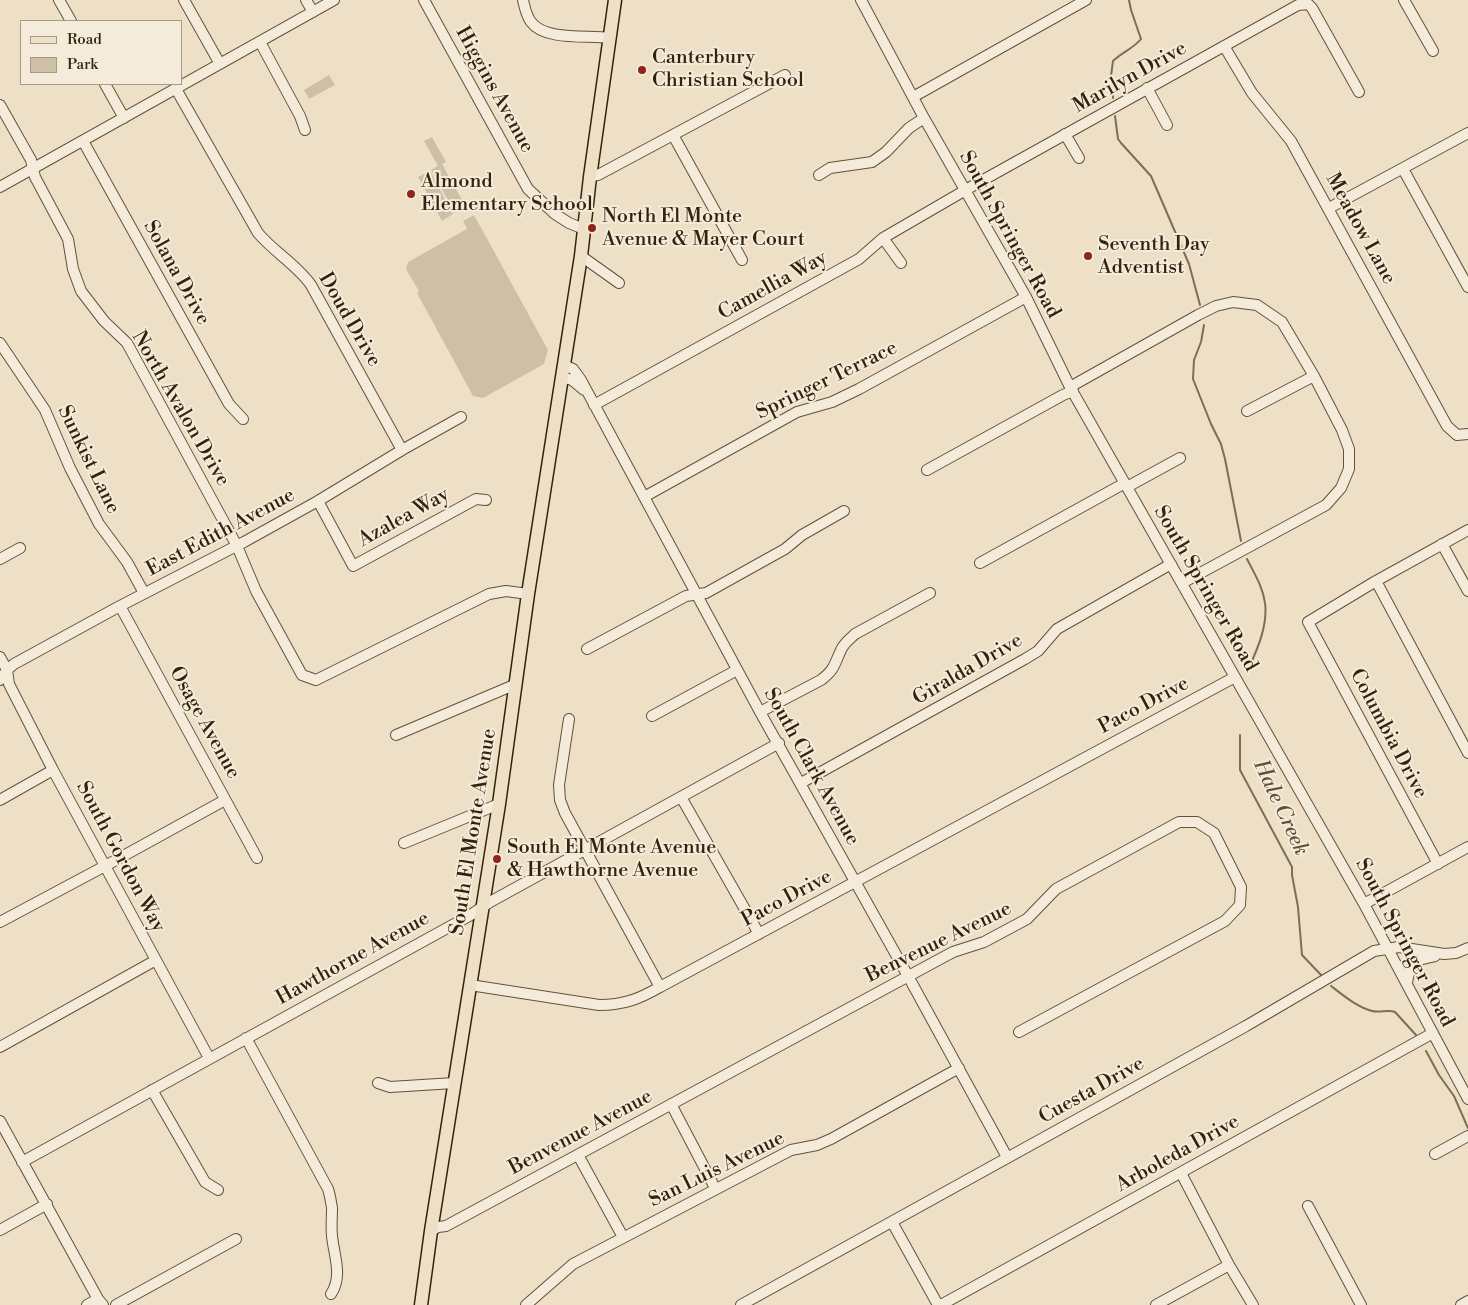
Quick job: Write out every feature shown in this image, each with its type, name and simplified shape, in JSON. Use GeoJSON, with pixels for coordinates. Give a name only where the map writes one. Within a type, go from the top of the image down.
{"type":"FeatureCollection","features":[{"type":"Feature","properties":{"kind":"main road","name":"South El Monte Avenue"},"geometry":{"type":"LineString","coordinates":[[422,1305],[431,1231],[499,804],[514,685],[581,256],[590,177],[616,0]]}},
{"type":"Feature","properties":{"kind":"street"},"geometry":{"type":"LineString","coordinates":[[59,0],[70,20]]}},
{"type":"Feature","properties":{"kind":"street"},"geometry":{"type":"LineString","coordinates":[[184,0],[220,64]]}},
{"type":"Feature","properties":{"kind":"street"},"geometry":{"type":"LineString","coordinates":[[306,0],[313,12]]}},
{"type":"Feature","properties":{"kind":"street"},"geometry":{"type":"LineString","coordinates":[[0,187],[334,0]]}},
{"type":"Feature","properties":{"kind":"street","name":"Higgins Avenue"},"geometry":{"type":"LineString","coordinates":[[424,0],[528,189],[555,214],[569,223],[584,229]]}},
{"type":"Feature","properties":{"kind":"street"},"geometry":{"type":"LineString","coordinates":[[523,0],[526,14],[538,29],[552,34],[610,38]]}},
{"type":"Feature","properties":{"kind":"street","name":"South Springer Road"},"geometry":{"type":"LineString","coordinates":[[860,0],[924,118],[1026,297],[1072,389],[1364,904],[1468,1099]]}},
{"type":"Feature","properties":{"kind":"street"},"geometry":{"type":"LineString","coordinates":[[913,96],[1086,0]]}},
{"type":"Feature","properties":{"kind":"street"},"geometry":{"type":"LineString","coordinates":[[1404,0],[1433,51]]}},
{"type":"Feature","properties":{"kind":"street","name":"Marilyn Drive"},"geometry":{"type":"LineString","coordinates":[[965,191],[1298,5],[1308,4],[1312,8],[1359,92]]}},
{"type":"Feature","properties":{"kind":"street"},"geometry":{"type":"LineString","coordinates":[[260,42],[300,116],[305,130]]}},
{"type":"Feature","properties":{"kind":"street","name":"Meadow Lane"},"geometry":{"type":"LineString","coordinates":[[1224,46],[1252,93],[1291,141],[1447,426],[1463,434]]}},
{"type":"Feature","properties":{"kind":"street"},"geometry":{"type":"LineString","coordinates":[[590,177],[785,75]]}},
{"type":"Feature","properties":{"kind":"street"},"geometry":{"type":"LineString","coordinates":[[106,85],[124,118]]}},
{"type":"Feature","properties":{"kind":"street"},"geometry":{"type":"LineString","coordinates":[[1147,88],[1167,125]]}},
{"type":"Feature","properties":{"kind":"street","name":"Doud Drive"},"geometry":{"type":"LineString","coordinates":[[176,89],[258,234],[302,273],[311,285],[402,450]]}},
{"type":"Feature","properties":{"kind":"street","name":"North Avalon Drive"},"geometry":{"type":"LineString","coordinates":[[0,104],[31,160],[35,177],[68,239],[73,269],[81,291],[104,321],[127,344],[237,546],[256,591],[302,676],[316,680],[489,594],[506,591],[528,594]]}},
{"type":"Feature","properties":{"kind":"street"},"geometry":{"type":"LineString","coordinates":[[819,175],[830,168],[872,162],[886,152],[909,128],[924,118]]}},
{"type":"Feature","properties":{"kind":"street"},"geometry":{"type":"LineString","coordinates":[[1329,208],[1468,133]]}},
{"type":"Feature","properties":{"kind":"street"},"geometry":{"type":"LineString","coordinates":[[1065,134],[1079,158]]}},
{"type":"Feature","properties":{"kind":"street"},"geometry":{"type":"LineString","coordinates":[[673,135],[742,260]]}},
{"type":"Feature","properties":{"kind":"street","name":"Solana Drive"},"geometry":{"type":"LineString","coordinates":[[84,141],[229,404],[243,419]]}},
{"type":"Feature","properties":{"kind":"street"},"geometry":{"type":"LineString","coordinates":[[1402,169],[1468,287]]}},
{"type":"Feature","properties":{"kind":"street","name":"Camellia Way"},"geometry":{"type":"LineString","coordinates":[[594,405],[859,259],[883,238],[965,191]]}},
{"type":"Feature","properties":{"kind":"street"},"geometry":{"type":"LineString","coordinates":[[883,238],[901,263]]}},
{"type":"Feature","properties":{"kind":"street"},"geometry":{"type":"LineString","coordinates":[[581,256],[619,283]]}},
{"type":"Feature","properties":{"kind":"street","name":"Springer Terrace"},"geometry":{"type":"LineString","coordinates":[[644,497],[797,412],[832,402],[859,389],[1026,297]]}},
{"type":"Feature","properties":{"kind":"street"},"geometry":{"type":"LineString","coordinates":[[927,470],[1063,395],[1198,315],[1216,306],[1232,302],[1257,305],[1282,322],[1314,376],[1350,449],[1348,469],[1341,488],[1326,505],[1182,583]]}},
{"type":"Feature","properties":{"kind":"street","name":"Sunkist Lane"},"geometry":{"type":"LineString","coordinates":[[0,343],[45,410],[70,468],[99,524],[127,562],[144,593]]}},
{"type":"Feature","properties":{"kind":"street","name":"South Clark Avenue"},"geometry":{"type":"LineString","coordinates":[[563,371],[573,369],[587,392],[760,712],[1007,1157]]}},
{"type":"Feature","properties":{"kind":"street"},"geometry":{"type":"LineString","coordinates":[[1247,411],[1314,376]]}},
{"type":"Feature","properties":{"kind":"street","name":"East Edith Avenue"},"geometry":{"type":"LineString","coordinates":[[0,680],[14,664],[144,593],[237,546],[461,417]]}},
{"type":"Feature","properties":{"kind":"street"},"geometry":{"type":"LineString","coordinates":[[980,563],[1180,458]]}},
{"type":"Feature","properties":{"kind":"street","name":"Azalea Way"},"geometry":{"type":"LineString","coordinates":[[318,501],[353,566],[476,499],[486,500]]}},
{"type":"Feature","properties":{"kind":"street"},"geometry":{"type":"LineString","coordinates":[[588,649],[686,596],[706,593],[777,553],[816,526],[844,510]]}},
{"type":"Feature","properties":{"kind":"street"},"geometry":{"type":"LineString","coordinates":[[1468,530],[1376,581],[1468,753]]}},
{"type":"Feature","properties":{"kind":"street"},"geometry":{"type":"LineString","coordinates":[[1442,544],[1468,591]]}},
{"type":"Feature","properties":{"kind":"street"},"geometry":{"type":"LineString","coordinates":[[0,559],[20,548]]}},
{"type":"Feature","properties":{"kind":"street","name":"Giralda Drive"},"geometry":{"type":"LineString","coordinates":[[801,783],[1025,659],[1038,651],[1056,629],[1171,564]]}},
{"type":"Feature","properties":{"kind":"street","name":"Columbia Drive"},"geometry":{"type":"LineString","coordinates":[[1376,581],[1308,622],[1438,864]]}},
{"type":"Feature","properties":{"kind":"street"},"geometry":{"type":"LineString","coordinates":[[760,712],[828,675],[833,669],[846,642],[855,634],[930,593]]}},
{"type":"Feature","properties":{"kind":"street","name":"Osage Avenue"},"geometry":{"type":"LineString","coordinates":[[120,606],[257,858]]}},
{"type":"Feature","properties":{"kind":"street","name":"South Gordon Way"},"geometry":{"type":"LineString","coordinates":[[0,657],[7,670],[9,684],[53,770],[209,1058]]}},
{"type":"Feature","properties":{"kind":"street"},"geometry":{"type":"LineString","coordinates":[[652,716],[737,670]]}},
{"type":"Feature","properties":{"kind":"street","name":"Paco Drive"},"geometry":{"type":"LineString","coordinates":[[470,985],[600,1005],[629,1002],[856,882],[1235,677]]}},
{"type":"Feature","properties":{"kind":"street"},"geometry":{"type":"LineString","coordinates":[[396,735],[514,685]]}},
{"type":"Feature","properties":{"kind":"street"},"geometry":{"type":"LineString","coordinates":[[569,719],[559,785],[560,800],[565,813],[660,987]]}},
{"type":"Feature","properties":{"kind":"street","name":"Hawthorne Avenue"},"geometry":{"type":"LineString","coordinates":[[22,1162],[482,908],[585,849],[779,744]]}},
{"type":"Feature","properties":{"kind":"street"},"geometry":{"type":"LineString","coordinates":[[0,800],[53,770]]}},
{"type":"Feature","properties":{"kind":"street"},"geometry":{"type":"LineString","coordinates":[[681,797],[759,934]]}},
{"type":"Feature","properties":{"kind":"street"},"geometry":{"type":"LineString","coordinates":[[0,922],[225,800]]}},
{"type":"Feature","properties":{"kind":"street"},"geometry":{"type":"LineString","coordinates":[[404,843],[499,804]]}},
{"type":"Feature","properties":{"kind":"street","name":"Benvenue Avenue"},"geometry":{"type":"LineString","coordinates":[[431,1231],[438,1227],[446,1226],[953,952],[984,942],[1027,918],[1056,889],[1179,822],[1197,822],[1214,832],[1241,887],[1240,905],[1225,921],[1019,1032]]}},
{"type":"Feature","properties":{"kind":"street"},"geometry":{"type":"LineString","coordinates":[[1364,904],[1468,847]]}},
{"type":"Feature","properties":{"kind":"street","name":"Cuesta Drive"},"geometry":{"type":"LineString","coordinates":[[742,1305],[1246,1026],[1374,951],[1399,947],[1444,954],[1456,953],[1468,948]]}},
{"type":"Feature","properties":{"kind":"street"},"geometry":{"type":"LineString","coordinates":[[1407,982],[1410,968],[1416,961],[1444,954]]}},
{"type":"Feature","properties":{"kind":"street"},"geometry":{"type":"LineString","coordinates":[[0,1047],[156,960]]}},
{"type":"Feature","properties":{"kind":"street","name":"Arboleda Drive"},"geometry":{"type":"LineString","coordinates":[[940,1305],[1433,1034]]}},
{"type":"Feature","properties":{"kind":"street"},"geometry":{"type":"LineString","coordinates":[[246,1038],[328,1189],[332,1207],[331,1233],[337,1260],[336,1287],[331,1294]]}},
{"type":"Feature","properties":{"kind":"street","name":"San Luis Avenue"},"geometry":{"type":"LineString","coordinates":[[526,1305],[574,1264],[623,1237],[791,1150],[817,1145],[831,1139],[959,1068]]}},
{"type":"Feature","properties":{"kind":"street"},"geometry":{"type":"LineString","coordinates":[[378,1083],[390,1088],[454,1083]]}},
{"type":"Feature","properties":{"kind":"street"},"geometry":{"type":"LineString","coordinates":[[152,1090],[205,1182],[218,1190]]}},
{"type":"Feature","properties":{"kind":"street"},"geometry":{"type":"LineString","coordinates":[[670,1104],[715,1188]]}},
{"type":"Feature","properties":{"kind":"street"},"geometry":{"type":"LineString","coordinates":[[0,1121],[101,1302],[87,1305]]}},
{"type":"Feature","properties":{"kind":"street"},"geometry":{"type":"LineString","coordinates":[[1435,1154],[1468,1136]]}},
{"type":"Feature","properties":{"kind":"street"},"geometry":{"type":"LineString","coordinates":[[578,1155],[623,1237]]}},
{"type":"Feature","properties":{"kind":"street"},"geometry":{"type":"LineString","coordinates":[[1181,1172],[1229,1265],[1253,1305]]}},
{"type":"Feature","properties":{"kind":"street"},"geometry":{"type":"LineString","coordinates":[[0,1230],[46,1204]]}},
{"type":"Feature","properties":{"kind":"street"},"geometry":{"type":"LineString","coordinates":[[1308,1206],[1361,1305]]}},
{"type":"Feature","properties":{"kind":"street"},"geometry":{"type":"LineString","coordinates":[[892,1222],[940,1305]]}},
{"type":"Feature","properties":{"kind":"street"},"geometry":{"type":"LineString","coordinates":[[116,1305],[236,1239]]}},
{"type":"Feature","properties":{"kind":"street"},"geometry":{"type":"LineString","coordinates":[[1156,1305],[1229,1265]]}},
{"type":"Feature","properties":{"kind":"street"},"geometry":{"type":"LineString","coordinates":[[1461,1305],[1468,1301]]}},
{"type":"Feature","properties":{"kind":"green space"},"geometry":{"type":"Polygon","coordinates":[[[329,75],[335,85],[309,99],[304,90],[329,75]]]}},
{"type":"Feature","properties":{"kind":"green space"},"geometry":{"type":"Polygon","coordinates":[[[432,137],[446,162],[442,164],[466,207],[455,213],[431,170],[438,166],[424,141],[432,137]]]}},
{"type":"Feature","properties":{"kind":"green space"},"geometry":{"type":"Polygon","coordinates":[[[430,171],[453,214],[442,221],[418,177],[430,171]]]}},
{"type":"Feature","properties":{"kind":"green space"},"geometry":{"type":"Polygon","coordinates":[[[474,215],[548,350],[544,364],[483,398],[473,396],[406,269],[408,262],[467,229],[463,221],[474,215]]]}},
{"type":"Feature","properties":{"kind":"waterway","name":"Hale Creek"},"geometry":{"type":"LineString","coordinates":[[1113,98],[1111,76],[1113,61],[1141,39],[1129,0]]}},
{"type":"Feature","properties":{"kind":"waterway","name":"Hale Creek"},"geometry":{"type":"LineString","coordinates":[[1115,116],[1118,139],[1151,176],[1189,264],[1200,305]]}},
{"type":"Feature","properties":{"kind":"waterway","name":"Hale Creek"},"geometry":{"type":"LineString","coordinates":[[1204,325],[1201,342],[1194,360],[1193,379],[1221,444],[1241,541]]}},
{"type":"Feature","properties":{"kind":"waterway","name":"Hale Creek"},"geometry":{"type":"LineString","coordinates":[[1247,559],[1262,591],[1266,612],[1261,638],[1248,670]]}},
{"type":"Feature","properties":{"kind":"waterway","name":"Hale Creek"},"geometry":{"type":"LineString","coordinates":[[1240,735],[1240,770],[1292,867],[1302,955],[1322,976]]}},
{"type":"Feature","properties":{"kind":"waterway","name":"Hale Creek"},"geometry":{"type":"LineString","coordinates":[[1331,986],[1361,1007],[1375,1011],[1395,1012],[1416,1035]]}},
{"type":"Feature","properties":{"kind":"waterway","name":"Hale Creek"},"geometry":{"type":"LineString","coordinates":[[1426,1051],[1439,1075],[1454,1096],[1468,1128]]}},
{"type":"Feature","properties":{"kind":"place","name":"Canterbury Christian School"},"geometry":{"type":"Point","coordinates":[642,70]}},
{"type":"Feature","properties":{"kind":"place","name":"Almond Elementary School"},"geometry":{"type":"Point","coordinates":[411,194]}},
{"type":"Feature","properties":{"kind":"place","name":"North El Monte Avenue & Mayer Court"},"geometry":{"type":"Point","coordinates":[592,228]}},
{"type":"Feature","properties":{"kind":"place","name":"Seventh Day Adventist"},"geometry":{"type":"Point","coordinates":[1088,256]}},
{"type":"Feature","properties":{"kind":"place","name":"South El Monte Avenue & Hawthorne Avenue"},"geometry":{"type":"Point","coordinates":[497,859]}}]}
